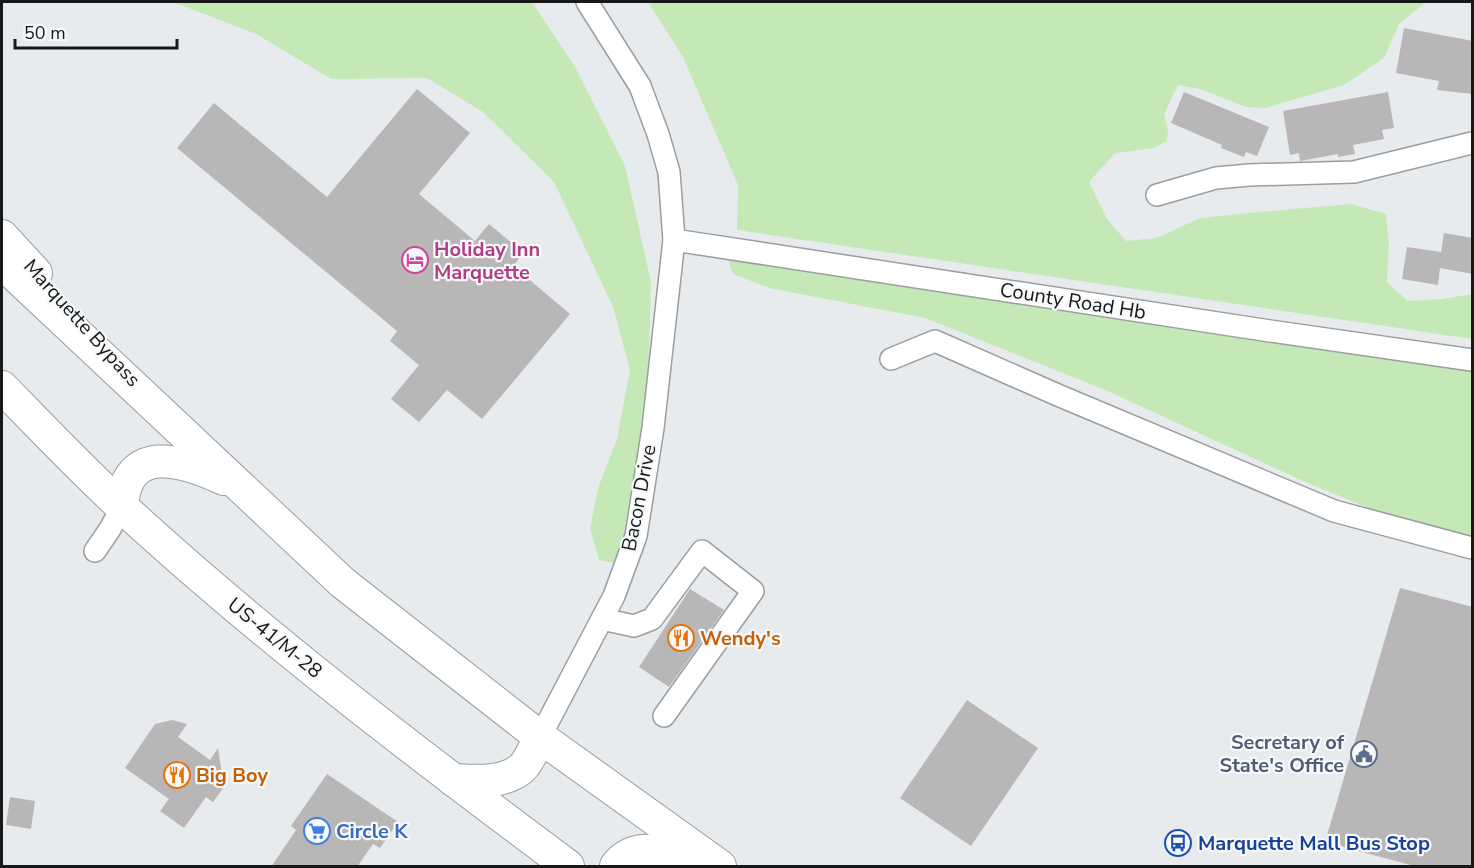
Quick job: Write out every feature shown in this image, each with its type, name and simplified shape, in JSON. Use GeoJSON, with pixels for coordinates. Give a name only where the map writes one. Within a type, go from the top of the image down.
{"type":"FeatureCollection","features":[{"type":"Feature","properties":{"kind":"highway","name":"Marquette Bypass"},"geometry":{"type":"LineString","coordinates":[[2,236],[162,411]]}},
{"type":"Feature","properties":{"kind":"highway"},"geometry":{"type":"LineString","coordinates":[[2,263],[344,583],[540,737],[720,867]]}},
{"type":"Feature","properties":{"kind":"highway","name":"US-41/M-28"},"geometry":{"type":"LineString","coordinates":[[2,387],[72,460],[122,507],[249,618],[453,780],[568,867]]}},
{"type":"Feature","properties":{"kind":"highway"},"geometry":{"type":"LineString","coordinates":[[122,507],[123,489],[129,478],[142,467],[152,463],[166,461],[182,463],[241,486]]}},
{"type":"Feature","properties":{"kind":"highway"},"geometry":{"type":"LineString","coordinates":[[453,780],[481,781],[503,778],[522,768],[540,737]]}},
{"type":"Feature","properties":{"kind":"highway"},"geometry":{"type":"LineString","coordinates":[[616,867],[621,860],[636,852],[651,850],[666,853],[698,867]]}},
{"type":"Feature","properties":{"kind":"street","name":"Bacon Drive"},"geometry":{"type":"LineString","coordinates":[[540,737],[614,596],[636,536],[653,428],[674,240],[669,172],[658,134],[640,87],[587,2]]}},
{"type":"Feature","properties":{"kind":"street"},"geometry":{"type":"LineString","coordinates":[[1157,195],[1216,178],[1354,172],[1473,143]]}},
{"type":"Feature","properties":{"kind":"street","name":"County Road Hb"},"geometry":{"type":"LineString","coordinates":[[674,240],[1258,330],[1473,360]]}},
{"type":"Feature","properties":{"kind":"street"},"geometry":{"type":"LineString","coordinates":[[891,359],[935,340],[1060,396],[1334,511],[1473,548]]}},
{"type":"Feature","properties":{"kind":"street"},"geometry":{"type":"LineString","coordinates":[[95,551],[122,507]]}},
{"type":"Feature","properties":{"kind":"street"},"geometry":{"type":"LineString","coordinates":[[602,619],[634,626],[652,619],[702,551],[753,591],[664,716]]}},
{"type":"Feature","properties":{"kind":"green space"},"geometry":{"type":"Polygon","coordinates":[[[173,2],[532,2],[575,67],[625,166],[651,282],[647,426],[629,536],[613,563],[599,560],[590,529],[598,488],[617,439],[630,370],[613,307],[554,182],[483,112],[427,78],[331,79],[256,34],[173,2]]]}},
{"type":"Feature","properties":{"kind":"green space"},"geometry":{"type":"Polygon","coordinates":[[[648,2],[1426,2],[1399,24],[1384,58],[1344,85],[1265,108],[1246,107],[1200,89],[1178,85],[1164,114],[1168,129],[1167,141],[1154,148],[1115,153],[1089,182],[1107,219],[1126,241],[1156,238],[1200,218],[1351,204],[1386,214],[1389,245],[1387,282],[1408,301],[1472,294],[1472,339],[737,230],[738,185],[683,57],[648,2]]]}},
{"type":"Feature","properties":{"kind":"green space"},"geometry":{"type":"Polygon","coordinates":[[[727,256],[1472,367],[1472,535],[1391,517],[1312,485],[1103,389],[925,318],[769,288],[733,274],[727,256]]]}},
{"type":"Feature","properties":{"kind":"building"},"geometry":{"type":"Polygon","coordinates":[[[1404,28],[1473,41],[1473,94],[1437,90],[1439,81],[1396,73],[1404,28]]]}},
{"type":"Feature","properties":{"kind":"building","name":"Holiday Inn Marquette"},"geometry":{"type":"Polygon","coordinates":[[[417,89],[470,133],[419,194],[475,241],[489,224],[524,253],[513,266],[570,314],[482,419],[447,390],[419,422],[391,399],[419,365],[390,341],[397,331],[177,148],[214,103],[327,197],[417,89]]]}},
{"type":"Feature","properties":{"kind":"building"},"geometry":{"type":"Polygon","coordinates":[[[1184,92],[1269,127],[1257,156],[1246,152],[1244,157],[1171,123],[1184,92]]]}},
{"type":"Feature","properties":{"kind":"building"},"geometry":{"type":"Polygon","coordinates":[[[1388,92],[1394,128],[1382,130],[1384,139],[1353,145],[1355,154],[1338,157],[1338,154],[1300,161],[1299,153],[1290,155],[1283,111],[1388,92]]]}},
{"type":"Feature","properties":{"kind":"building"},"geometry":{"type":"Polygon","coordinates":[[[1444,233],[1473,238],[1473,274],[1440,268],[1438,285],[1402,279],[1407,247],[1441,252],[1444,233]]]}},
{"type":"Feature","properties":{"kind":"building"},"geometry":{"type":"Polygon","coordinates":[[[1400,588],[1473,607],[1473,867],[1418,867],[1325,842],[1400,588]]]}},
{"type":"Feature","properties":{"kind":"building","name":"Wendy's"},"geometry":{"type":"Polygon","coordinates":[[[690,589],[724,610],[669,687],[639,667],[690,589]]]}},
{"type":"Feature","properties":{"kind":"building"},"geometry":{"type":"Polygon","coordinates":[[[967,700],[1038,748],[971,846],[900,798],[967,700]]]}},
{"type":"Feature","properties":{"kind":"building","name":"Big Boy"},"geometry":{"type":"Polygon","coordinates":[[[172,720],[187,724],[178,737],[210,760],[218,748],[224,787],[213,802],[206,797],[184,828],[160,811],[169,799],[125,768],[155,724],[172,720]]]}},
{"type":"Feature","properties":{"kind":"building"},"geometry":{"type":"Polygon","coordinates":[[[327,774],[398,822],[380,848],[373,844],[357,867],[271,867],[296,830],[291,826],[327,774]]]}},
{"type":"Feature","properties":{"kind":"building"},"geometry":{"type":"Polygon","coordinates":[[[10,797],[35,801],[31,829],[6,825],[10,797]]]}},
{"type":"Feature","properties":{"kind":"place","name":"Holiday Inn Marquette"},"geometry":{"type":"Point","coordinates":[415,260]}},
{"type":"Feature","properties":{"kind":"place","name":"Wendy's"},"geometry":{"type":"Point","coordinates":[681,638]}},
{"type":"Feature","properties":{"kind":"place","name":"Secretary of State's Office"},"geometry":{"type":"Point","coordinates":[1364,754]}},
{"type":"Feature","properties":{"kind":"place","name":"Big Boy"},"geometry":{"type":"Point","coordinates":[177,775]}},
{"type":"Feature","properties":{"kind":"place","name":"Circle K"},"geometry":{"type":"Point","coordinates":[317,831]}},
{"type":"Feature","properties":{"kind":"place","name":"Marquette Mall Bus Stop"},"geometry":{"type":"Point","coordinates":[1178,843]}}]}
